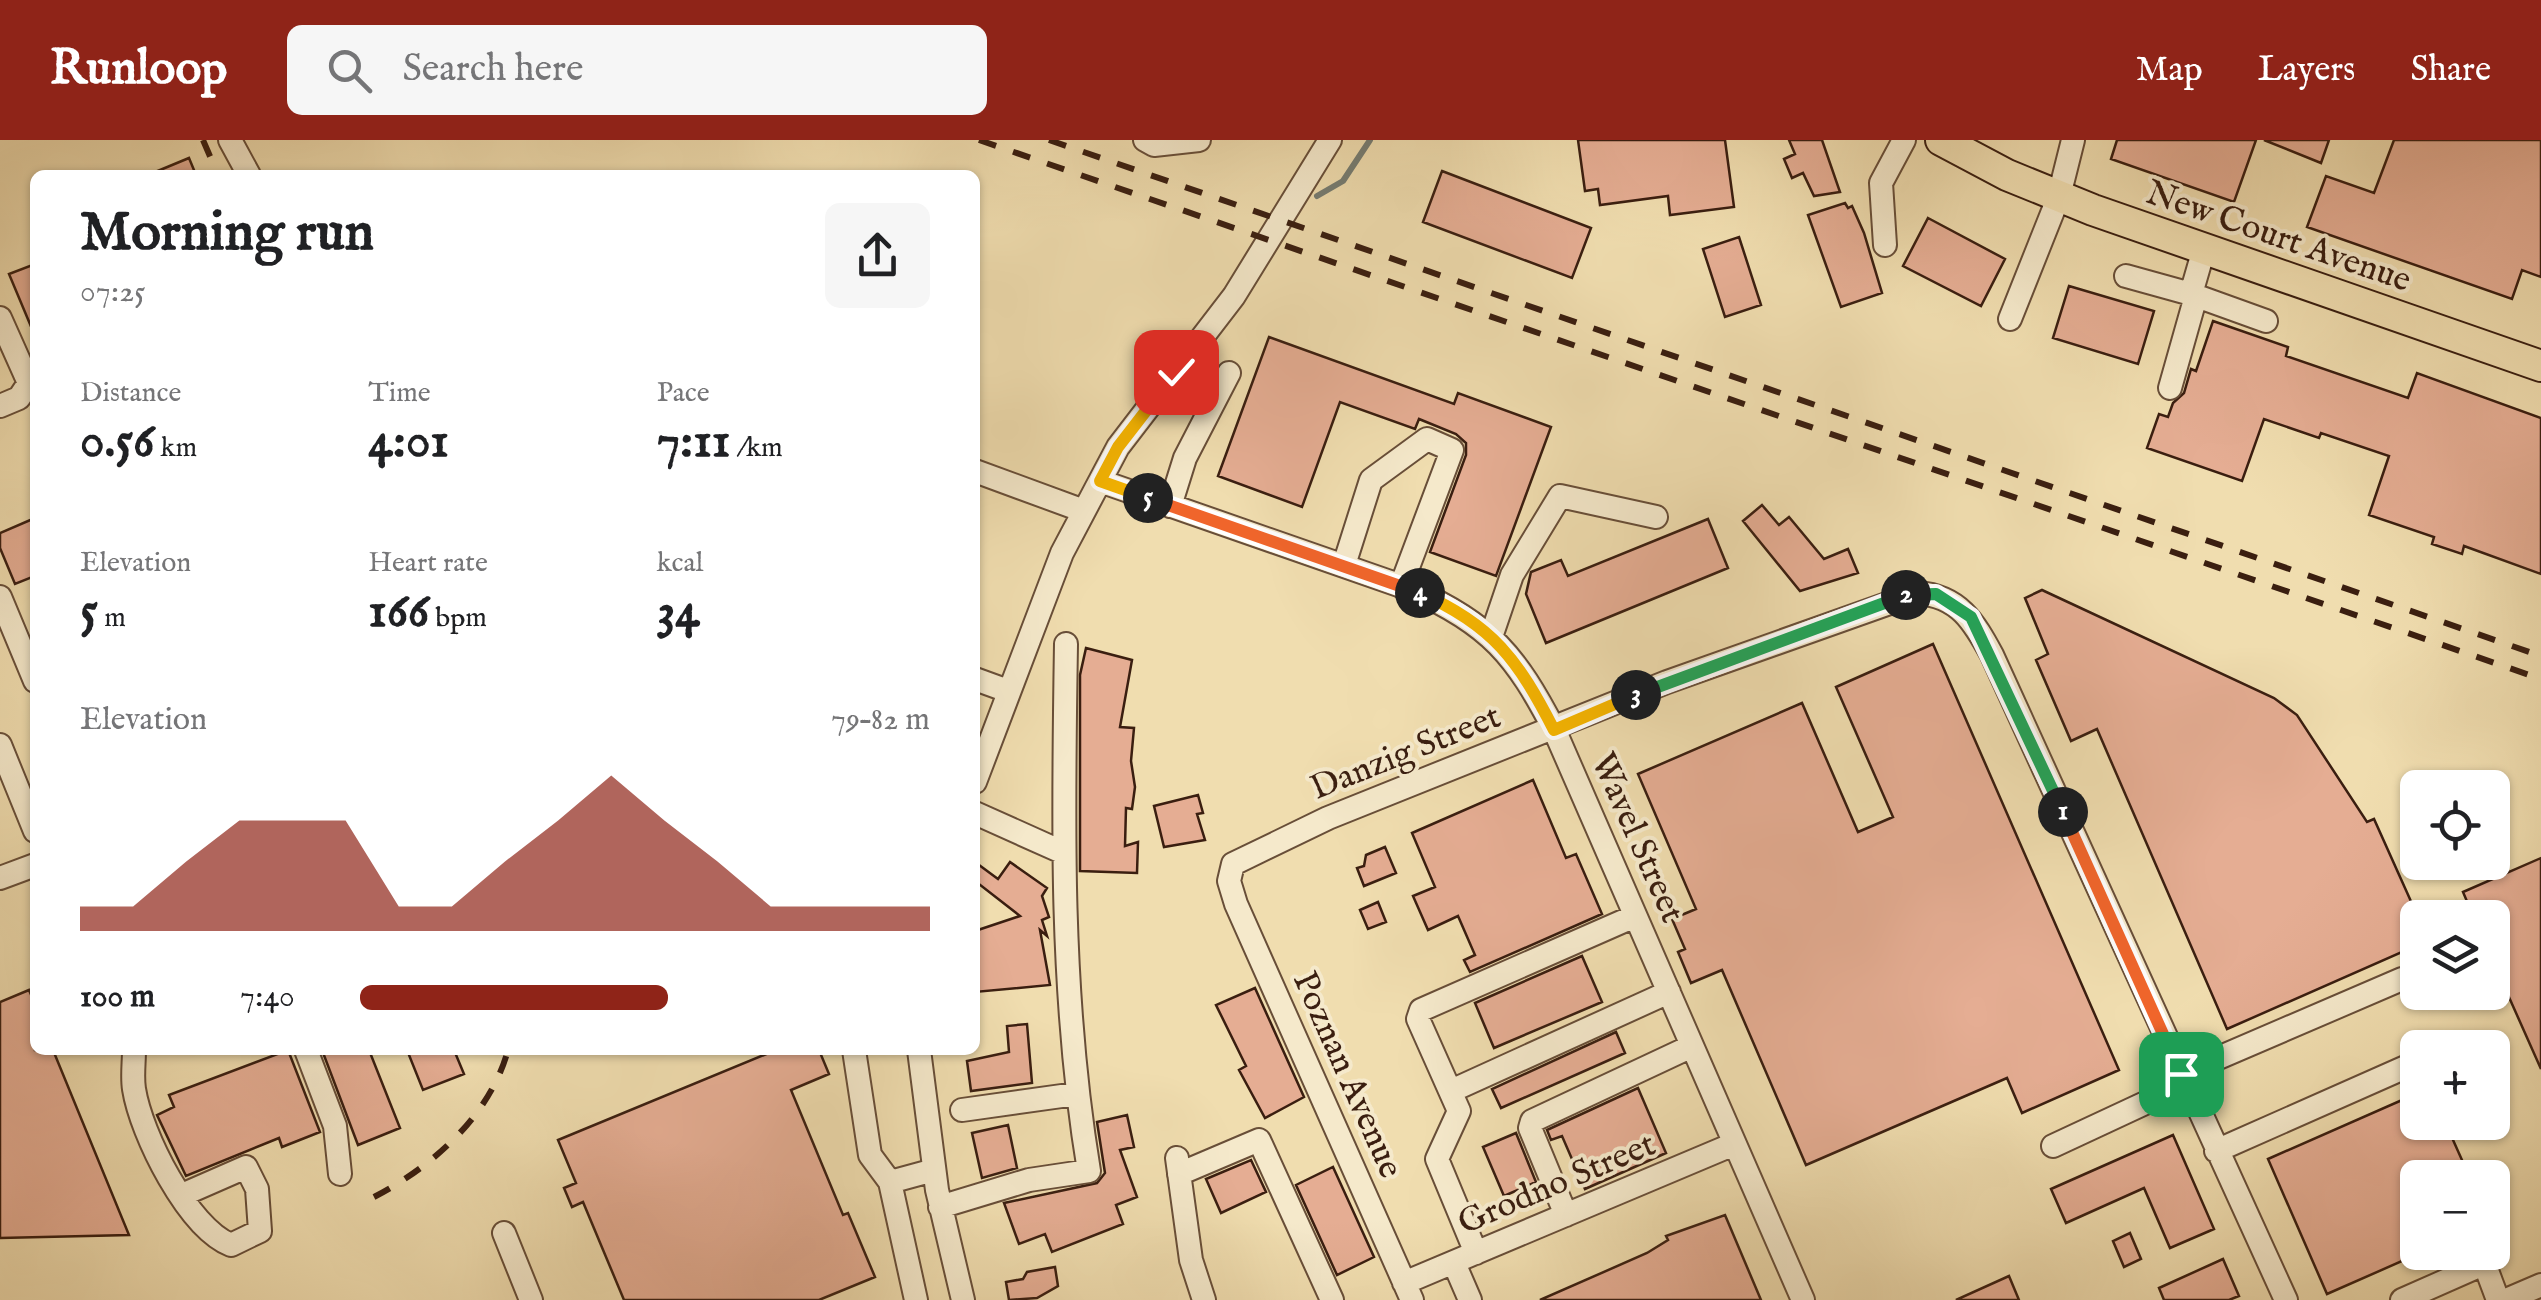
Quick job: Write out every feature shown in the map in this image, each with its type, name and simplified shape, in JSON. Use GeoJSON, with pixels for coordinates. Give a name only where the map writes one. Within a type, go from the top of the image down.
{"type":"FeatureCollection","features":[{"type":"Feature","properties":{"kind":"main road","name":"New Court Avenue"},"geometry":{"type":"LineString","coordinates":[[1941,140],[2059,196],[2541,366]]}},
{"type":"Feature","properties":{"kind":"street"},"geometry":{"type":"LineString","coordinates":[[230,140],[246,170]]}},
{"type":"Feature","properties":{"kind":"street"},"geometry":{"type":"LineString","coordinates":[[1145,140],[1154,145],[1199,140]]}},
{"type":"Feature","properties":{"kind":"street"},"geometry":{"type":"LineString","coordinates":[[980,768],[1062,553],[1118,447],[1234,296],[1330,140]]}},
{"type":"Feature","properties":{"kind":"street"},"geometry":{"type":"LineString","coordinates":[[1886,245],[1881,183],[1904,140]]}},
{"type":"Feature","properties":{"kind":"street"},"geometry":{"type":"LineString","coordinates":[[2010,319],[2059,196],[2073,140]]}},
{"type":"Feature","properties":{"kind":"street"},"geometry":{"type":"LineString","coordinates":[[2170,388],[2204,248]]}},
{"type":"Feature","properties":{"kind":"street"},"geometry":{"type":"LineString","coordinates":[[2126,276],[2266,321]]}},
{"type":"Feature","properties":{"kind":"street"},"geometry":{"type":"LineString","coordinates":[[0,318],[29,383],[19,398],[0,406]]}},
{"type":"Feature","properties":{"kind":"street"},"geometry":{"type":"LineString","coordinates":[[1170,506],[1185,458],[1229,373]]}},
{"type":"Feature","properties":{"kind":"street"},"geometry":{"type":"LineString","coordinates":[[1344,566],[1371,480],[1427,439],[1452,450],[1402,586]]}},
{"type":"Feature","properties":{"kind":"street"},"geometry":{"type":"LineString","coordinates":[[980,473],[1084,511]]}},
{"type":"Feature","properties":{"kind":"street","name":"Wavel Street"},"geometry":{"type":"LineString","coordinates":[[1100,481],[1402,586],[1450,606],[1492,634],[1531,685],[1554,730],[1803,1300]]}},
{"type":"Feature","properties":{"kind":"street"},"geometry":{"type":"LineString","coordinates":[[1492,634],[1512,575],[1560,496],[1656,517]]}},
{"type":"Feature","properties":{"kind":"street","name":"Danzig Street"},"geometry":{"type":"LineString","coordinates":[[1230,874],[1240,858],[1328,818],[1667,682],[1898,596],[1936,594],[1954,602],[1971,617],[1992,655],[2184,1079]]}},
{"type":"Feature","properties":{"kind":"street"},"geometry":{"type":"LineString","coordinates":[[0,597],[30,669]]}},
{"type":"Feature","properties":{"kind":"street"},"geometry":{"type":"LineString","coordinates":[[940,1207],[1028,1180],[1090,1171],[1076,1094],[1062,852],[1066,644]]}},
{"type":"Feature","properties":{"kind":"street"},"geometry":{"type":"LineString","coordinates":[[980,681],[1008,690]]}},
{"type":"Feature","properties":{"kind":"street"},"geometry":{"type":"LineString","coordinates":[[0,745],[30,805]]}},
{"type":"Feature","properties":{"kind":"street"},"geometry":{"type":"LineString","coordinates":[[980,815],[1062,852]]}},
{"type":"Feature","properties":{"kind":"street"},"geometry":{"type":"LineString","coordinates":[[0,878],[30,868]]}},
{"type":"Feature","properties":{"kind":"street","name":"Poznan Avenue"},"geometry":{"type":"LineString","coordinates":[[1230,874],[1236,904],[1408,1292]]}},
{"type":"Feature","properties":{"kind":"street"},"geometry":{"type":"LineString","coordinates":[[1476,1253],[1438,1159],[1459,1111],[1418,1019],[1421,1010],[1635,916]]}},
{"type":"Feature","properties":{"kind":"street"},"geometry":{"type":"LineString","coordinates":[[2054,1146],[2184,1079],[2400,979]]}},
{"type":"Feature","properties":{"kind":"street"},"geometry":{"type":"LineString","coordinates":[[1450,1092],[1669,992]]}},
{"type":"Feature","properties":{"kind":"street"},"geometry":{"type":"LineString","coordinates":[[1566,1215],[1530,1128],[1532,1120],[1692,1046]]}},
{"type":"Feature","properties":{"kind":"street"},"geometry":{"type":"LineString","coordinates":[[134,1055],[133,1086],[142,1121],[182,1195]]}},
{"type":"Feature","properties":{"kind":"street"},"geometry":{"type":"LineString","coordinates":[[308,1055],[336,1126],[340,1174]]}},
{"type":"Feature","properties":{"kind":"street"},"geometry":{"type":"LineString","coordinates":[[855,1055],[870,1155],[890,1182],[916,1300]]}},
{"type":"Feature","properties":{"kind":"street"},"geometry":{"type":"LineString","coordinates":[[919,1055],[940,1207],[963,1300]]}},
{"type":"Feature","properties":{"kind":"street"},"geometry":{"type":"LineString","coordinates":[[2216,1151],[2400,1070]]}},
{"type":"Feature","properties":{"kind":"street"},"geometry":{"type":"LineString","coordinates":[[2184,1079],[2286,1300]]}},
{"type":"Feature","properties":{"kind":"street"},"geometry":{"type":"LineString","coordinates":[[962,1110],[1076,1094]]}},
{"type":"Feature","properties":{"kind":"street"},"geometry":{"type":"LineString","coordinates":[[1204,1300],[1192,1260],[1178,1166],[1259,1140],[1332,1300]]}},
{"type":"Feature","properties":{"kind":"street","name":"Grodno Street"},"geometry":{"type":"LineString","coordinates":[[1408,1292],[1476,1253],[1734,1144]]}},
{"type":"Feature","properties":{"kind":"street"},"geometry":{"type":"LineString","coordinates":[[890,1182],[934,1170]]}},
{"type":"Feature","properties":{"kind":"street"},"geometry":{"type":"LineString","coordinates":[[504,1233],[531,1300]]}},
{"type":"Feature","properties":{"kind":"street"},"geometry":{"type":"LineString","coordinates":[[1454,1263],[1470,1300]]}},
{"type":"Feature","properties":{"kind":"street"},"geometry":{"type":"LineString","coordinates":[[2402,1300],[2479,1266],[2486,1268],[2498,1300]]}},
{"type":"Feature","properties":{"kind":"street"},"geometry":{"type":"LineString","coordinates":[[2506,1300],[2541,1285]]}},
{"type":"Feature","properties":{"kind":"building"},"geometry":{"type":"Polygon","coordinates":[[[1578,140],[1725,140],[1734,207],[1670,215],[1668,196],[1600,205],[1598,189],[1585,191],[1578,140]]]}},
{"type":"Feature","properties":{"kind":"building"},"geometry":{"type":"Polygon","coordinates":[[[1789,140],[1822,140],[1840,192],[1814,196],[1803,173],[1792,178],[1784,159],[1795,154],[1789,140]]]}},
{"type":"Feature","properties":{"kind":"building"},"geometry":{"type":"Polygon","coordinates":[[[2117,140],[2256,140],[2234,202],[2111,159],[2117,140]]]}},
{"type":"Feature","properties":{"kind":"building"},"geometry":{"type":"Polygon","coordinates":[[[2264,140],[2329,140],[2321,163],[2264,140]]]}},
{"type":"Feature","properties":{"kind":"building"},"geometry":{"type":"Polygon","coordinates":[[[2394,140],[2541,140],[2541,277],[2522,270],[2512,299],[2307,227],[2326,176],[2374,193],[2394,140]]]}},
{"type":"Feature","properties":{"kind":"building"},"geometry":{"type":"Polygon","coordinates":[[[189,158],[194,170],[160,170],[189,158]]]}},
{"type":"Feature","properties":{"kind":"building"},"geometry":{"type":"Polygon","coordinates":[[[1442,171],[1591,228],[1572,278],[1423,222],[1442,171]]]}},
{"type":"Feature","properties":{"kind":"building"},"geometry":{"type":"Polygon","coordinates":[[[1845,203],[1848,208],[1852,206],[1864,233],[1882,293],[1841,307],[1808,215],[1845,203]]]}},
{"type":"Feature","properties":{"kind":"building"},"geometry":{"type":"Polygon","coordinates":[[[1928,218],[2005,259],[1981,306],[1903,266],[1928,218]]]}},
{"type":"Feature","properties":{"kind":"building"},"geometry":{"type":"Polygon","coordinates":[[[1739,237],[1761,305],[1725,317],[1703,249],[1739,237]]]}},
{"type":"Feature","properties":{"kind":"building"},"geometry":{"type":"Polygon","coordinates":[[[30,266],[30,324],[9,274],[30,266]]]}},
{"type":"Feature","properties":{"kind":"building"},"geometry":{"type":"Polygon","coordinates":[[[2069,286],[2154,311],[2138,364],[2053,338],[2069,286]]]}},
{"type":"Feature","properties":{"kind":"building"},"geometry":{"type":"Polygon","coordinates":[[[2213,321],[2288,347],[2286,356],[2408,398],[2417,373],[2541,418],[2541,574],[2464,546],[2462,554],[2432,544],[2434,537],[2369,515],[2389,456],[2321,433],[2319,438],[2264,419],[2242,481],[2147,448],[2159,414],[2168,417],[2173,403],[2184,393],[2191,369],[2196,371],[2213,321]]]}},
{"type":"Feature","properties":{"kind":"building"},"geometry":{"type":"Polygon","coordinates":[[[1269,337],[1454,404],[1458,393],[1551,427],[1496,576],[1430,552],[1466,455],[1466,443],[1456,434],[1419,419],[1415,429],[1340,402],[1302,507],[1218,476],[1269,337]]]}},
{"type":"Feature","properties":{"kind":"building"},"geometry":{"type":"Polygon","coordinates":[[[1762,505],[1779,525],[1789,517],[1824,559],[1848,549],[1858,573],[1800,591],[1743,521],[1762,505]]]}},
{"type":"Feature","properties":{"kind":"building"},"geometry":{"type":"Polygon","coordinates":[[[1708,519],[1728,568],[1546,643],[1526,594],[1531,572],[1561,560],[1568,576],[1708,519]]]}},
{"type":"Feature","properties":{"kind":"building"},"geometry":{"type":"Polygon","coordinates":[[[30,520],[30,578],[15,584],[0,548],[0,533],[30,520]]]}},
{"type":"Feature","properties":{"kind":"building"},"geometry":{"type":"Polygon","coordinates":[[[2042,590],[2274,698],[2297,715],[2367,822],[2374,819],[2410,900],[2400,900],[2400,953],[2227,1029],[2097,729],[2071,741],[2036,660],[2048,654],[2025,598],[2042,590]]]}},
{"type":"Feature","properties":{"kind":"building"},"geometry":{"type":"Polygon","coordinates":[[[1933,644],[2119,1070],[2022,1113],[2007,1078],[1806,1165],[1722,970],[1691,983],[1678,952],[1685,949],[1672,919],[1696,909],[1638,774],[1802,703],[1858,832],[1893,817],[1836,687],[1933,644]]]}},
{"type":"Feature","properties":{"kind":"building"},"geometry":{"type":"Polygon","coordinates":[[[1086,648],[1132,660],[1120,727],[1134,728],[1131,761],[1135,787],[1132,809],[1126,808],[1125,846],[1138,842],[1137,873],[1080,871],[1080,675],[1086,648]]]}},
{"type":"Feature","properties":{"kind":"building"},"geometry":{"type":"Polygon","coordinates":[[[1533,780],[1566,858],[1576,854],[1602,914],[1470,972],[1464,960],[1475,955],[1458,916],[1428,930],[1413,896],[1435,887],[1412,833],[1533,780]]]}},
{"type":"Feature","properties":{"kind":"building"},"geometry":{"type":"Polygon","coordinates":[[[1198,795],[1203,813],[1197,814],[1205,840],[1164,847],[1154,806],[1198,795]]]}},
{"type":"Feature","properties":{"kind":"building"},"geometry":{"type":"Polygon","coordinates":[[[1385,847],[1396,873],[1364,886],[1357,868],[1364,866],[1366,855],[1385,847]]]}},
{"type":"Feature","properties":{"kind":"building"},"geometry":{"type":"Polygon","coordinates":[[[2541,858],[2541,1069],[2510,999],[2510,900],[2466,900],[2463,892],[2491,880],[2510,880],[2510,872],[2541,858]]]}},
{"type":"Feature","properties":{"kind":"building"},"geometry":{"type":"Polygon","coordinates":[[[1010,862],[1047,888],[1042,896],[1049,917],[1042,920],[1047,936],[1040,930],[1050,985],[980,992],[980,929],[1020,916],[980,885],[980,866],[998,879],[1010,862]]]}},
{"type":"Feature","properties":{"kind":"building"},"geometry":{"type":"Polygon","coordinates":[[[1378,902],[1386,922],[1368,929],[1360,910],[1378,902]]]}},
{"type":"Feature","properties":{"kind":"building"},"geometry":{"type":"Polygon","coordinates":[[[1582,956],[1602,1002],[1494,1048],[1475,1003],[1582,956]]]}},
{"type":"Feature","properties":{"kind":"building"},"geometry":{"type":"Polygon","coordinates":[[[1255,988],[1304,1097],[1265,1118],[1239,1070],[1246,1066],[1216,1005],[1255,988]]]}},
{"type":"Feature","properties":{"kind":"building"},"geometry":{"type":"Polygon","coordinates":[[[29,990],[30,1055],[55,1055],[129,1235],[0,1238],[0,1002],[29,990]]]}},
{"type":"Feature","properties":{"kind":"building"},"geometry":{"type":"Polygon","coordinates":[[[1027,1024],[1032,1083],[971,1091],[967,1061],[1009,1052],[1007,1026],[1027,1024]]]}},
{"type":"Feature","properties":{"kind":"building"},"geometry":{"type":"Polygon","coordinates":[[[1616,1032],[1625,1053],[1501,1108],[1492,1089],[1616,1032]]]}},
{"type":"Feature","properties":{"kind":"building"},"geometry":{"type":"Polygon","coordinates":[[[275,1055],[290,1055],[320,1132],[282,1147],[279,1138],[186,1176],[157,1115],[174,1107],[169,1095],[275,1055]]]}},
{"type":"Feature","properties":{"kind":"building"},"geometry":{"type":"Polygon","coordinates":[[[324,1055],[371,1055],[400,1128],[358,1145],[324,1055]]]}},
{"type":"Feature","properties":{"kind":"building"},"geometry":{"type":"Polygon","coordinates":[[[409,1055],[456,1055],[464,1074],[423,1090],[409,1055]]]}},
{"type":"Feature","properties":{"kind":"building"},"geometry":{"type":"Polygon","coordinates":[[[764,1055],[821,1055],[829,1074],[791,1090],[843,1215],[848,1213],[875,1277],[819,1300],[624,1300],[583,1202],[572,1207],[564,1188],[576,1183],[558,1140],[764,1055]]]}},
{"type":"Feature","properties":{"kind":"building"},"geometry":{"type":"Polygon","coordinates":[[[1638,1088],[1666,1153],[1585,1189],[1562,1136],[1551,1140],[1547,1130],[1638,1088]]]}},
{"type":"Feature","properties":{"kind":"building"},"geometry":{"type":"Polygon","coordinates":[[[2400,1101],[2400,1140],[2453,1140],[2462,1160],[2400,1160],[2400,1262],[2327,1294],[2268,1159],[2400,1101]]]}},
{"type":"Feature","properties":{"kind":"building"},"geometry":{"type":"Polygon","coordinates":[[[1127,1115],[1134,1147],[1120,1150],[1137,1197],[1116,1205],[1123,1224],[1052,1252],[1045,1234],[1019,1244],[1004,1203],[1097,1183],[1105,1173],[1097,1122],[1127,1115]]]}},
{"type":"Feature","properties":{"kind":"building"},"geometry":{"type":"Polygon","coordinates":[[[1008,1125],[1017,1168],[982,1178],[972,1133],[1008,1125]]]}},
{"type":"Feature","properties":{"kind":"building"},"geometry":{"type":"Polygon","coordinates":[[[1516,1133],[1536,1182],[1504,1196],[1483,1147],[1516,1133]]]}},
{"type":"Feature","properties":{"kind":"building"},"geometry":{"type":"Polygon","coordinates":[[[2173,1135],[2214,1229],[2170,1248],[2144,1188],[2066,1223],[2051,1189],[2173,1135]]]}},
{"type":"Feature","properties":{"kind":"building"},"geometry":{"type":"Polygon","coordinates":[[[1251,1160],[1266,1192],[1221,1213],[1206,1179],[1251,1160]]]}},
{"type":"Feature","properties":{"kind":"building"},"geometry":{"type":"Polygon","coordinates":[[[1333,1167],[1374,1257],[1337,1275],[1296,1185],[1333,1167]]]}},
{"type":"Feature","properties":{"kind":"building"},"geometry":{"type":"Polygon","coordinates":[[[1725,1215],[1761,1300],[1540,1300],[1647,1253],[1668,1240],[1666,1236],[1725,1215]]]}},
{"type":"Feature","properties":{"kind":"building"},"geometry":{"type":"Polygon","coordinates":[[[2130,1233],[2141,1259],[2124,1267],[2113,1241],[2130,1233]]]}},
{"type":"Feature","properties":{"kind":"building"},"geometry":{"type":"Polygon","coordinates":[[[2223,1259],[2239,1296],[2229,1300],[2164,1300],[2159,1288],[2223,1259]]]}},
{"type":"Feature","properties":{"kind":"building"},"geometry":{"type":"Polygon","coordinates":[[[1055,1267],[1058,1286],[1037,1298],[1009,1300],[1006,1282],[1023,1279],[1027,1272],[1055,1267]]]}},
{"type":"Feature","properties":{"kind":"building"},"geometry":{"type":"Polygon","coordinates":[[[2009,1276],[2019,1300],[1956,1300],[2009,1276]]]}},
{"type":"Feature","properties":{"kind":"waterway"},"geometry":{"type":"LineString","coordinates":[[1317,196],[1343,181],[1370,140]]}},
{"type":"Feature","properties":{"kind":"railway"},"geometry":{"type":"LineString","coordinates":[[203,140],[216,170]]}},
{"type":"Feature","properties":{"kind":"railway"},"geometry":{"type":"LineString","coordinates":[[979,140],[2541,679]]}},
{"type":"Feature","properties":{"kind":"railway"},"geometry":{"type":"LineString","coordinates":[[1049,140],[2541,656]]}},
{"type":"Feature","properties":{"kind":"railway"},"geometry":{"type":"LineString","coordinates":[[374,1197],[417,1171],[456,1137],[488,1097],[506,1055]]}},
{"type":"Feature","properties":{"kind":"route"},"geometry":{"type":"LineString","coordinates":[[1176,372],[1118,447],[1100,481],[1450,606],[1492,634],[1508,651],[1554,730],[1667,682],[1898,596],[1936,594],[1954,602],[1971,617],[1992,655],[2181,1074]]}}]}
